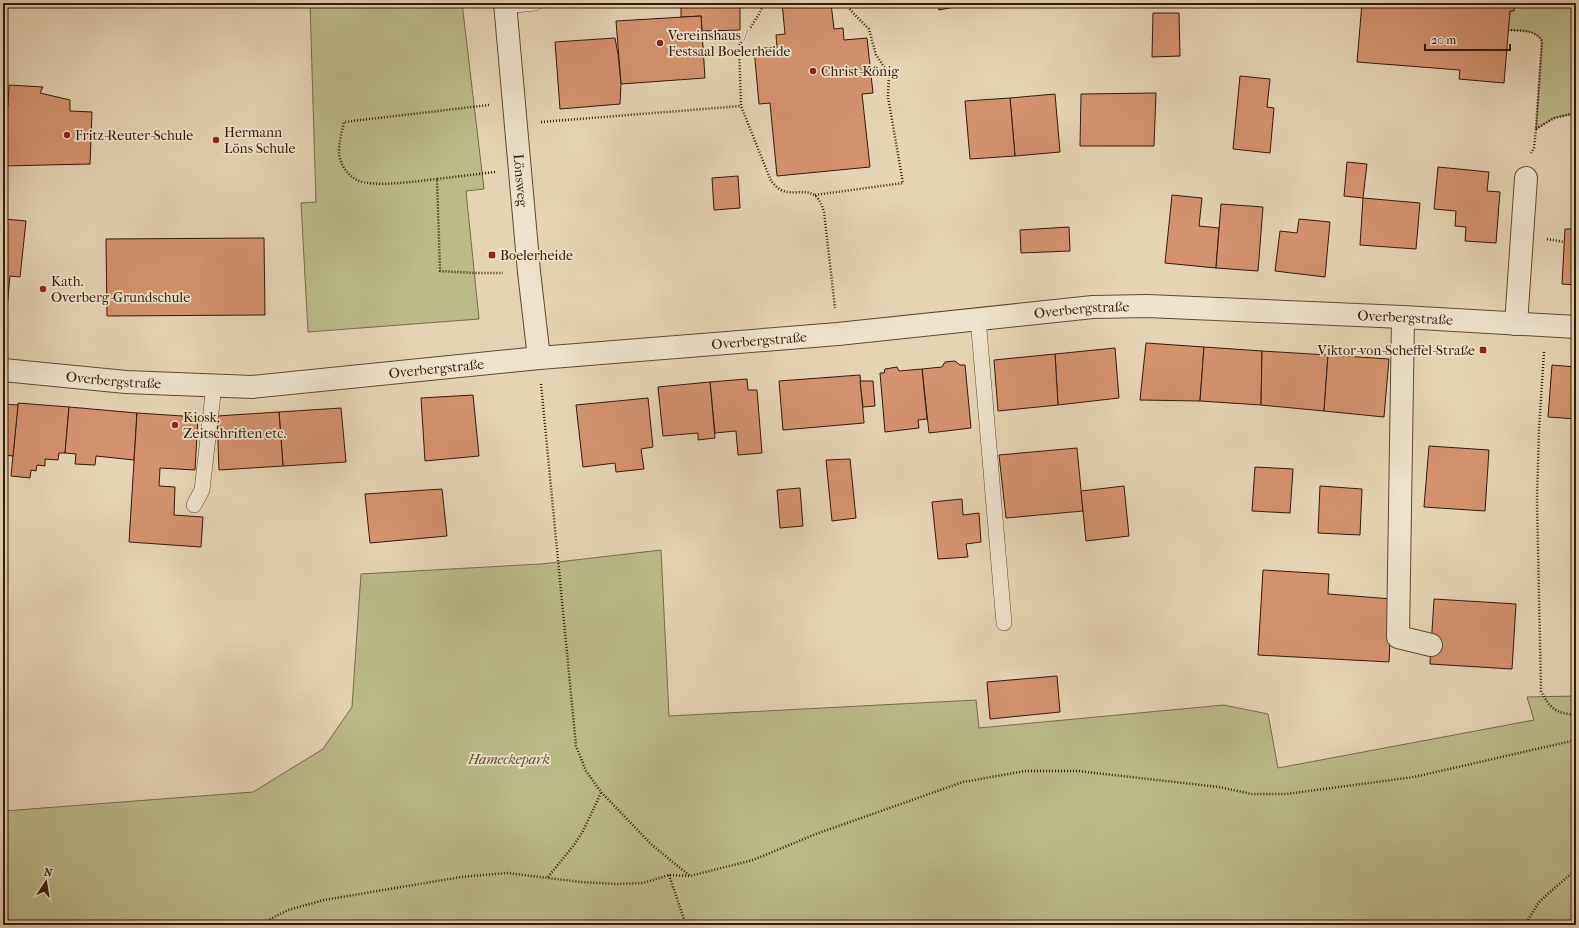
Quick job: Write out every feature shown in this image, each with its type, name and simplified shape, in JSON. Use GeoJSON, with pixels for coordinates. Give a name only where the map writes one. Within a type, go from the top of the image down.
{"type":"FeatureCollection","features":[{"type":"Feature","properties":{"kind":"street","name":"Lönsweg"},"geometry":{"type":"LineString","coordinates":[[505,5],[529,272],[539,358]]}},
{"type":"Feature","properties":{"kind":"street"},"geometry":{"type":"LineString","coordinates":[[1516,324],[1526,178]]}},
{"type":"Feature","properties":{"kind":"street","name":"Overbergstraße"},"geometry":{"type":"LineString","coordinates":[[3,370],[126,382],[252,387],[539,358],[838,334],[1092,307],[1147,306],[1403,317],[1576,327]]}},
{"type":"Feature","properties":{"kind":"street"},"geometry":{"type":"LineString","coordinates":[[1403,317],[1398,638],[1431,645]]}},
{"type":"Feature","properties":{"kind":"lane"},"geometry":{"type":"LineString","coordinates":[[505,5],[535,3]]}},
{"type":"Feature","properties":{"kind":"lane"},"geometry":{"type":"LineString","coordinates":[[978,318],[1004,623]]}},
{"type":"Feature","properties":{"kind":"lane"},"geometry":{"type":"LineString","coordinates":[[194,505],[202,490],[214,386]]}},
{"type":"Feature","properties":{"kind":"path"},"geometry":{"type":"LineString","coordinates":[[764,3],[759,14],[739,46],[741,106],[771,181],[780,190],[809,192],[822,203],[838,334]]}},
{"type":"Feature","properties":{"kind":"path"},"geometry":{"type":"LineString","coordinates":[[814,196],[903,183],[888,97],[889,74],[876,55],[869,29],[845,3]]}},
{"type":"Feature","properties":{"kind":"path"},"geometry":{"type":"LineString","coordinates":[[1508,30],[1533,32],[1539,36],[1542,41],[1534,148],[1528,158],[1526,178]]}},
{"type":"Feature","properties":{"kind":"path"},"geometry":{"type":"LineString","coordinates":[[475,106],[344,122],[340,140],[340,158],[346,172],[358,180],[371,183],[384,183],[437,179],[482,173],[520,171]]}},
{"type":"Feature","properties":{"kind":"path"},"geometry":{"type":"LineString","coordinates":[[516,123],[741,106]]}},
{"type":"Feature","properties":{"kind":"path"},"geometry":{"type":"LineString","coordinates":[[1536,129],[1554,118],[1576,113]]}},
{"type":"Feature","properties":{"kind":"path"},"geometry":{"type":"LineString","coordinates":[[437,179],[440,271],[475,273],[529,272]]}},
{"type":"Feature","properties":{"kind":"path"},"geometry":{"type":"LineString","coordinates":[[1546,325],[1539,429],[1537,500],[1541,691],[1547,703],[1555,711],[1576,715]]}},
{"type":"Feature","properties":{"kind":"path"},"geometry":{"type":"LineString","coordinates":[[539,358],[576,746],[586,771],[601,792],[652,845],[690,876]]}},
{"type":"Feature","properties":{"kind":"path"},"geometry":{"type":"LineString","coordinates":[[259,925],[288,910],[324,900],[461,877],[507,873],[616,884],[643,883],[669,875],[690,876],[753,860],[816,834],[963,782],[1025,771],[1078,771],[1219,787],[1252,794],[1286,794],[1414,777],[1576,740]]}},
{"type":"Feature","properties":{"kind":"path"},"geometry":{"type":"LineString","coordinates":[[547,878],[574,845],[583,831],[601,792]]}},
{"type":"Feature","properties":{"kind":"path"},"geometry":{"type":"LineString","coordinates":[[1525,925],[1539,902],[1576,869]]}},
{"type":"Feature","properties":{"kind":"path"},"geometry":{"type":"LineString","coordinates":[[669,875],[686,925]]}},
{"type":"Feature","properties":{"kind":"green space"},"geometry":{"type":"Polygon","coordinates":[[[310,3],[462,3],[484,189],[466,191],[479,319],[308,332],[301,203],[316,202],[310,3]]]}},
{"type":"Feature","properties":{"kind":"green space"},"geometry":{"type":"Polygon","coordinates":[[[1515,3],[1576,3],[1576,113],[1554,118],[1536,129],[1542,41],[1536,34],[1508,30],[1510,11],[1514,11],[1515,3]]]}},
{"type":"Feature","properties":{"kind":"green space","name":"Hameckepark"},"geometry":{"type":"Polygon","coordinates":[[[661,550],[669,716],[976,700],[979,728],[1224,705],[1268,714],[1278,768],[1534,720],[1527,697],[1576,696],[1576,925],[3,925],[3,767],[6,768],[4,811],[253,792],[323,749],[352,707],[361,574],[541,564],[661,550]]]}},
{"type":"Feature","properties":{"kind":"building"},"geometry":{"type":"Polygon","coordinates":[[[681,3],[740,3],[740,30],[702,31],[701,16],[681,17],[681,3]]]}},
{"type":"Feature","properties":{"kind":"building","name":"Christ-König"},"geometry":{"type":"Polygon","coordinates":[[[782,3],[831,3],[834,29],[843,28],[844,40],[867,38],[873,93],[862,94],[870,167],[777,176],[770,103],[759,104],[754,49],[777,47],[776,35],[785,34],[782,3]]]}},
{"type":"Feature","properties":{"kind":"building"},"geometry":{"type":"Polygon","coordinates":[[[938,3],[977,3],[939,10],[938,3]]]}},
{"type":"Feature","properties":{"kind":"building"},"geometry":{"type":"Polygon","coordinates":[[[1362,3],[1515,3],[1514,11],[1510,11],[1504,83],[1459,79],[1460,70],[1357,62],[1362,3]]]}},
{"type":"Feature","properties":{"kind":"building"},"geometry":{"type":"Polygon","coordinates":[[[1153,13],[1179,13],[1180,56],[1152,57],[1153,13]]]}},
{"type":"Feature","properties":{"kind":"building","name":"Vereinshaus / Festsaal Boelerheide"},"geometry":{"type":"Polygon","coordinates":[[[701,16],[705,78],[621,84],[616,21],[701,16]]]}},
{"type":"Feature","properties":{"kind":"building"},"geometry":{"type":"Polygon","coordinates":[[[615,38],[621,84],[620,104],[560,109],[555,42],[615,38]]]}},
{"type":"Feature","properties":{"kind":"building"},"geometry":{"type":"Polygon","coordinates":[[[1240,76],[1270,79],[1267,107],[1274,108],[1270,153],[1233,149],[1240,76]]]}},
{"type":"Feature","properties":{"kind":"building","name":"Fritz-Reuter-Schule"},"geometry":{"type":"Polygon","coordinates":[[[9,85],[43,87],[40,93],[70,100],[70,111],[92,112],[90,164],[3,166],[3,105],[8,106],[9,85]]]}},
{"type":"Feature","properties":{"kind":"building"},"geometry":{"type":"Polygon","coordinates":[[[1156,93],[1154,146],[1080,146],[1081,94],[1156,93]]]}},
{"type":"Feature","properties":{"kind":"building"},"geometry":{"type":"Polygon","coordinates":[[[1055,94],[1060,152],[1015,156],[1010,98],[1055,94]]]}},
{"type":"Feature","properties":{"kind":"building"},"geometry":{"type":"Polygon","coordinates":[[[1010,98],[1015,156],[970,159],[965,101],[1010,98]]]}},
{"type":"Feature","properties":{"kind":"building"},"geometry":{"type":"Polygon","coordinates":[[[1347,162],[1367,164],[1363,198],[1344,196],[1347,162]]]}},
{"type":"Feature","properties":{"kind":"building"},"geometry":{"type":"Polygon","coordinates":[[[1438,167],[1489,172],[1487,191],[1500,192],[1496,243],[1465,241],[1466,227],[1455,226],[1456,211],[1434,209],[1438,167]]]}},
{"type":"Feature","properties":{"kind":"building"},"geometry":{"type":"Polygon","coordinates":[[[738,176],[740,208],[714,210],[712,178],[738,176]]]}},
{"type":"Feature","properties":{"kind":"building"},"geometry":{"type":"Polygon","coordinates":[[[1172,195],[1202,198],[1199,226],[1219,228],[1216,268],[1165,263],[1172,195]]]}},
{"type":"Feature","properties":{"kind":"building"},"geometry":{"type":"Polygon","coordinates":[[[1363,198],[1420,203],[1416,249],[1360,245],[1363,198]]]}},
{"type":"Feature","properties":{"kind":"building"},"geometry":{"type":"Polygon","coordinates":[[[1221,204],[1263,207],[1258,271],[1216,268],[1221,204]]]}},
{"type":"Feature","properties":{"kind":"building"},"geometry":{"type":"Polygon","coordinates":[[[3,206],[5,206],[4,219],[26,221],[20,277],[10,276],[7,309],[3,309],[3,206]]]}},
{"type":"Feature","properties":{"kind":"building"},"geometry":{"type":"Polygon","coordinates":[[[1299,219],[1330,222],[1325,277],[1275,271],[1280,231],[1297,233],[1299,219]]]}},
{"type":"Feature","properties":{"kind":"building"},"geometry":{"type":"Polygon","coordinates":[[[1069,227],[1070,251],[1021,253],[1020,230],[1069,227]]]}},
{"type":"Feature","properties":{"kind":"building"},"geometry":{"type":"Polygon","coordinates":[[[1565,229],[1576,229],[1576,285],[1562,284],[1565,229]]]}},
{"type":"Feature","properties":{"kind":"building"},"geometry":{"type":"Polygon","coordinates":[[[264,238],[265,315],[107,316],[106,239],[264,238]]]}},
{"type":"Feature","properties":{"kind":"building"},"geometry":{"type":"Polygon","coordinates":[[[1146,343],[1204,347],[1200,401],[1140,400],[1146,343]]]}},
{"type":"Feature","properties":{"kind":"building"},"geometry":{"type":"Polygon","coordinates":[[[1204,347],[1262,351],[1261,405],[1200,401],[1204,347]]]}},
{"type":"Feature","properties":{"kind":"building"},"geometry":{"type":"Polygon","coordinates":[[[1115,348],[1119,398],[1058,405],[1055,354],[1115,348]]]}},
{"type":"Feature","properties":{"kind":"building"},"geometry":{"type":"Polygon","coordinates":[[[1262,351],[1328,355],[1324,411],[1261,405],[1262,351]]]}},
{"type":"Feature","properties":{"kind":"building"},"geometry":{"type":"Polygon","coordinates":[[[1055,354],[1058,405],[998,411],[994,360],[1055,354]]]}},
{"type":"Feature","properties":{"kind":"building"},"geometry":{"type":"Polygon","coordinates":[[[1328,355],[1389,359],[1384,417],[1324,411],[1328,355]]]}},
{"type":"Feature","properties":{"kind":"building"},"geometry":{"type":"Polygon","coordinates":[[[955,361],[960,365],[965,365],[971,428],[929,433],[922,369],[942,367],[945,362],[955,361]]]}},
{"type":"Feature","properties":{"kind":"building"},"geometry":{"type":"Polygon","coordinates":[[[1552,365],[1576,367],[1576,419],[1548,417],[1552,365]]]}},
{"type":"Feature","properties":{"kind":"building"},"geometry":{"type":"Polygon","coordinates":[[[897,367],[899,371],[922,369],[927,419],[918,420],[919,428],[885,432],[880,373],[884,373],[885,369],[897,367]]]}},
{"type":"Feature","properties":{"kind":"building"},"geometry":{"type":"Polygon","coordinates":[[[860,375],[864,423],[783,430],[779,381],[860,375]]]}},
{"type":"Feature","properties":{"kind":"building"},"geometry":{"type":"Polygon","coordinates":[[[747,379],[748,390],[757,390],[762,453],[738,455],[736,431],[715,433],[710,382],[747,379]]]}},
{"type":"Feature","properties":{"kind":"building"},"geometry":{"type":"Polygon","coordinates":[[[860,381],[873,381],[875,406],[863,407],[860,381]]]}},
{"type":"Feature","properties":{"kind":"building"},"geometry":{"type":"Polygon","coordinates":[[[710,382],[715,438],[698,440],[698,433],[663,436],[658,387],[710,382]]]}},
{"type":"Feature","properties":{"kind":"building"},"geometry":{"type":"Polygon","coordinates":[[[473,395],[479,456],[425,461],[421,398],[473,395]]]}},
{"type":"Feature","properties":{"kind":"building"},"geometry":{"type":"Polygon","coordinates":[[[648,398],[653,447],[641,449],[644,469],[616,472],[615,463],[583,467],[576,405],[648,398]]]}},
{"type":"Feature","properties":{"kind":"building"},"geometry":{"type":"Polygon","coordinates":[[[18,403],[69,407],[65,453],[59,453],[58,460],[45,459],[45,466],[37,465],[36,471],[31,470],[30,478],[11,476],[18,403]]]}},
{"type":"Feature","properties":{"kind":"building"},"geometry":{"type":"Polygon","coordinates":[[[3,404],[18,405],[13,456],[3,455],[3,404]]]}},
{"type":"Feature","properties":{"kind":"building"},"geometry":{"type":"Polygon","coordinates":[[[69,407],[137,413],[134,460],[96,456],[95,465],[75,464],[76,454],[65,453],[69,407]]]}},
{"type":"Feature","properties":{"kind":"building"},"geometry":{"type":"Polygon","coordinates":[[[341,408],[346,462],[283,466],[279,412],[341,408]]]}},
{"type":"Feature","properties":{"kind":"building"},"geometry":{"type":"Polygon","coordinates":[[[279,412],[283,466],[219,470],[217,416],[279,412]]]}},
{"type":"Feature","properties":{"kind":"building"},"geometry":{"type":"Polygon","coordinates":[[[137,413],[198,417],[195,470],[160,468],[159,486],[175,487],[174,515],[203,517],[201,547],[129,542],[137,413]]]}},
{"type":"Feature","properties":{"kind":"building"},"geometry":{"type":"Polygon","coordinates":[[[1429,446],[1489,450],[1485,511],[1424,507],[1429,446]]]}},
{"type":"Feature","properties":{"kind":"building"},"geometry":{"type":"Polygon","coordinates":[[[1077,448],[1083,511],[1006,518],[999,455],[1077,448]]]}},
{"type":"Feature","properties":{"kind":"building"},"geometry":{"type":"Polygon","coordinates":[[[850,459],[856,518],[832,521],[826,460],[850,459]]]}},
{"type":"Feature","properties":{"kind":"building"},"geometry":{"type":"Polygon","coordinates":[[[1255,467],[1293,469],[1290,513],[1252,511],[1255,467]]]}},
{"type":"Feature","properties":{"kind":"building"},"geometry":{"type":"Polygon","coordinates":[[[1124,486],[1129,536],[1086,541],[1081,491],[1124,486]]]}},
{"type":"Feature","properties":{"kind":"building"},"geometry":{"type":"Polygon","coordinates":[[[1320,486],[1362,489],[1360,535],[1318,533],[1320,486]]]}},
{"type":"Feature","properties":{"kind":"building"},"geometry":{"type":"Polygon","coordinates":[[[800,488],[803,526],[780,528],[777,490],[800,488]]]}},
{"type":"Feature","properties":{"kind":"building"},"geometry":{"type":"Polygon","coordinates":[[[442,489],[447,536],[370,543],[365,494],[442,489]]]}},
{"type":"Feature","properties":{"kind":"building"},"geometry":{"type":"Polygon","coordinates":[[[962,499],[963,515],[979,513],[981,542],[966,544],[968,557],[938,559],[932,502],[962,499]]]}},
{"type":"Feature","properties":{"kind":"building"},"geometry":{"type":"Polygon","coordinates":[[[1263,570],[1329,574],[1328,594],[1392,599],[1389,662],[1258,655],[1263,570]]]}},
{"type":"Feature","properties":{"kind":"building"},"geometry":{"type":"Polygon","coordinates":[[[1434,599],[1516,604],[1512,669],[1430,664],[1434,599]]]}},
{"type":"Feature","properties":{"kind":"building"},"geometry":{"type":"Polygon","coordinates":[[[1057,676],[1060,712],[990,719],[987,682],[1057,676]]]}},
{"type":"Feature","properties":{"kind":"place","name":"Vereinshaus / Festsaal Boelerheide"},"geometry":{"type":"Point","coordinates":[660,43]}},
{"type":"Feature","properties":{"kind":"place","name":"Christ-König"},"geometry":{"type":"Point","coordinates":[813,71]}},
{"type":"Feature","properties":{"kind":"place","name":"Fritz-Reuter-Schule"},"geometry":{"type":"Point","coordinates":[67,135]}},
{"type":"Feature","properties":{"kind":"place","name":"Hermann Löns Schule"},"geometry":{"type":"Point","coordinates":[216,140]}},
{"type":"Feature","properties":{"kind":"place","name":"Boelerheide"},"geometry":{"type":"Point","coordinates":[492,255]}},
{"type":"Feature","properties":{"kind":"place","name":"Kath. Overberg-Grundschule"},"geometry":{"type":"Point","coordinates":[43,289]}},
{"type":"Feature","properties":{"kind":"place","name":"Viktor-von-Scheffel-Straße"},"geometry":{"type":"Point","coordinates":[1483,350]}},
{"type":"Feature","properties":{"kind":"place","name":"Kiosk, Zeitschriften etc."},"geometry":{"type":"Point","coordinates":[175,425]}}]}
